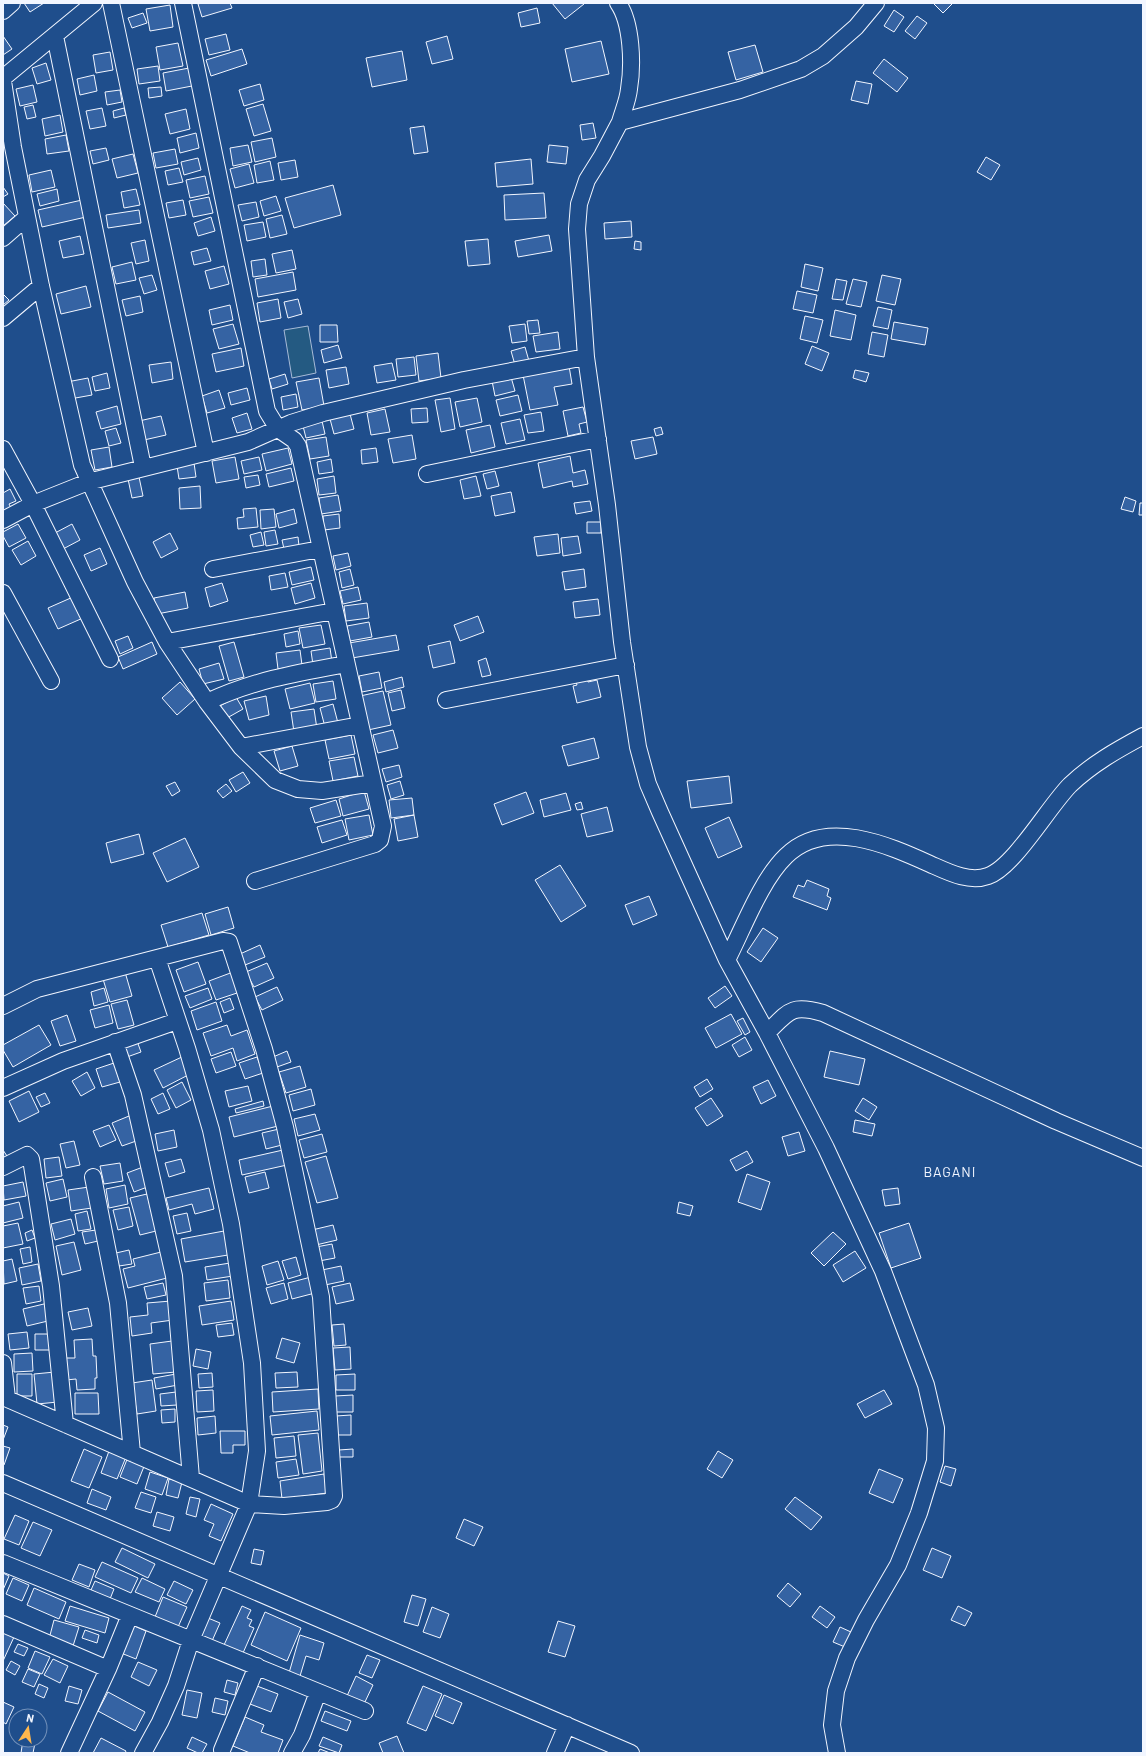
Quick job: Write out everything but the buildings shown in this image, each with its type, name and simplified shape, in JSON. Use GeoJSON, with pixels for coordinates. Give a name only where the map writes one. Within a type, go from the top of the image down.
{"type":"FeatureCollection","features":[{"type":"Feature","properties":{"kind":"street"},"geometry":{"type":"LineString","coordinates":[[3,11],[12,3]]}},
{"type":"Feature","properties":{"kind":"street"},"geometry":{"type":"LineString","coordinates":[[3,78],[94,3]]}},
{"type":"Feature","properties":{"kind":"street"},"geometry":{"type":"LineString","coordinates":[[111,3],[206,453]]}},
{"type":"Feature","properties":{"kind":"street"},"geometry":{"type":"LineString","coordinates":[[183,3],[267,411],[278,429],[294,440],[298,446],[320,550],[383,826],[380,840],[375,844],[255,881]]}},
{"type":"Feature","properties":{"kind":"street"},"geometry":{"type":"LineString","coordinates":[[618,3],[623,10],[630,44],[629,89],[620,122],[587,180],[579,204],[577,229],[586,357],[598,439],[636,741],[648,784],[727,960],[767,1033],[826,1148],[883,1272],[926,1385],[936,1428],[935,1461],[919,1513],[898,1565],[866,1620],[847,1658],[836,1691],[832,1725],[837,1753]]}},
{"type":"Feature","properties":{"kind":"street"},"geometry":{"type":"LineString","coordinates":[[620,122],[740,90],[801,69],[828,51],[856,27],[876,3]]}},
{"type":"Feature","properties":{"kind":"street"},"geometry":{"type":"LineString","coordinates":[[54,36],[144,467]]}},
{"type":"Feature","properties":{"kind":"street"},"geometry":{"type":"LineString","coordinates":[[3,81],[8,152],[27,218],[77,445],[88,482],[135,582],[167,642],[207,702],[241,747],[275,780],[298,789],[322,791],[373,784]]}},
{"type":"Feature","properties":{"kind":"street"},"geometry":{"type":"LineString","coordinates":[[3,238],[27,218]]}},
{"type":"Feature","properties":{"kind":"street"},"geometry":{"type":"LineString","coordinates":[[3,318],[41,286]]}},
{"type":"Feature","properties":{"kind":"street"},"geometry":{"type":"LineString","coordinates":[[3,520],[33,504],[88,482],[248,442],[278,429],[323,413],[464,380],[586,357]]}},
{"type":"Feature","properties":{"kind":"street"},"geometry":{"type":"LineString","coordinates":[[427,474],[598,439]]}},
{"type":"Feature","properties":{"kind":"street"},"geometry":{"type":"LineString","coordinates":[[3,449],[33,504],[110,659]]}},
{"type":"Feature","properties":{"kind":"street"},"geometry":{"type":"LineString","coordinates":[[213,569],[320,550]]}},
{"type":"Feature","properties":{"kind":"street"},"geometry":{"type":"LineString","coordinates":[[3,593],[51,681]]}},
{"type":"Feature","properties":{"kind":"street"},"geometry":{"type":"LineString","coordinates":[[167,642],[334,611]]}},
{"type":"Feature","properties":{"kind":"street"},"geometry":{"type":"LineString","coordinates":[[207,702],[230,692],[276,677],[346,664]]}},
{"type":"Feature","properties":{"kind":"street"},"geometry":{"type":"LineString","coordinates":[[446,700],[626,665]]}},
{"type":"Feature","properties":{"kind":"street"},"geometry":{"type":"LineString","coordinates":[[241,747],[360,725]]}},
{"type":"Feature","properties":{"kind":"street"},"geometry":{"type":"LineString","coordinates":[[727,960],[773,872],[786,856],[801,844],[819,837],[841,837],[869,841],[900,850],[960,876],[975,878],[989,876],[1013,856],[1069,786],[1088,769],[1114,751],[1143,736]]}},
{"type":"Feature","properties":{"kind":"street"},"geometry":{"type":"LineString","coordinates":[[3,1006],[37,989],[224,941],[230,944],[264,1049],[285,1127],[321,1297],[334,1496],[332,1500],[327,1502],[284,1506],[249,1504],[5,1398],[3,1363]]}},
{"type":"Feature","properties":{"kind":"street"},"geometry":{"type":"LineString","coordinates":[[143,1753],[160,1722],[176,1686],[191,1640],[249,1504],[256,1451],[252,1363],[231,1224],[211,1130],[187,1048],[157,958]]}},
{"type":"Feature","properties":{"kind":"street"},"geometry":{"type":"LineString","coordinates":[[767,1033],[790,1011],[803,1009],[823,1014],[1048,1118],[1143,1158]]}},
{"type":"Feature","properties":{"kind":"street"},"geometry":{"type":"LineString","coordinates":[[3,1088],[63,1061],[177,1021]]}},
{"type":"Feature","properties":{"kind":"street"},"geometry":{"type":"LineString","coordinates":[[115,1042],[133,1095],[174,1276],[191,1478]]}},
{"type":"Feature","properties":{"kind":"street"},"geometry":{"type":"LineString","coordinates":[[3,1167],[27,1155],[31,1159],[51,1286],[65,1424]]}},
{"type":"Feature","properties":{"kind":"street"},"geometry":{"type":"LineString","coordinates":[[93,1177],[118,1303],[132,1453]]}},
{"type":"Feature","properties":{"kind":"street"},"geometry":{"type":"LineString","coordinates":[[3,1483],[631,1753]]}},
{"type":"Feature","properties":{"kind":"street"},"geometry":{"type":"LineString","coordinates":[[3,1562],[365,1711]]}},
{"type":"Feature","properties":{"kind":"street"},"geometry":{"type":"LineString","coordinates":[[69,1753],[108,1669],[130,1615]]}},
{"type":"Feature","properties":{"kind":"street"},"geometry":{"type":"LineString","coordinates":[[3,1624],[108,1669]]}},
{"type":"Feature","properties":{"kind":"street"},"geometry":{"type":"LineString","coordinates":[[222,1750],[257,1666]]}},
{"type":"Feature","properties":{"kind":"street"},"geometry":{"type":"LineString","coordinates":[[292,1753],[302,1735],[318,1692]]}},
{"type":"Feature","properties":{"kind":"street"},"geometry":{"type":"LineString","coordinates":[[555,1753],[567,1725]]}},
{"type":"Feature","properties":{"kind":"shaded area"},"geometry":{"type":"Polygon","coordinates":[[[308,326],[316,373],[292,378],[284,330],[308,326]]]}},
{"type":"Feature","properties":{"kind":"district","name":"BAGANI"},"geometry":{"type":"Point","coordinates":[950,1172]}}]}
